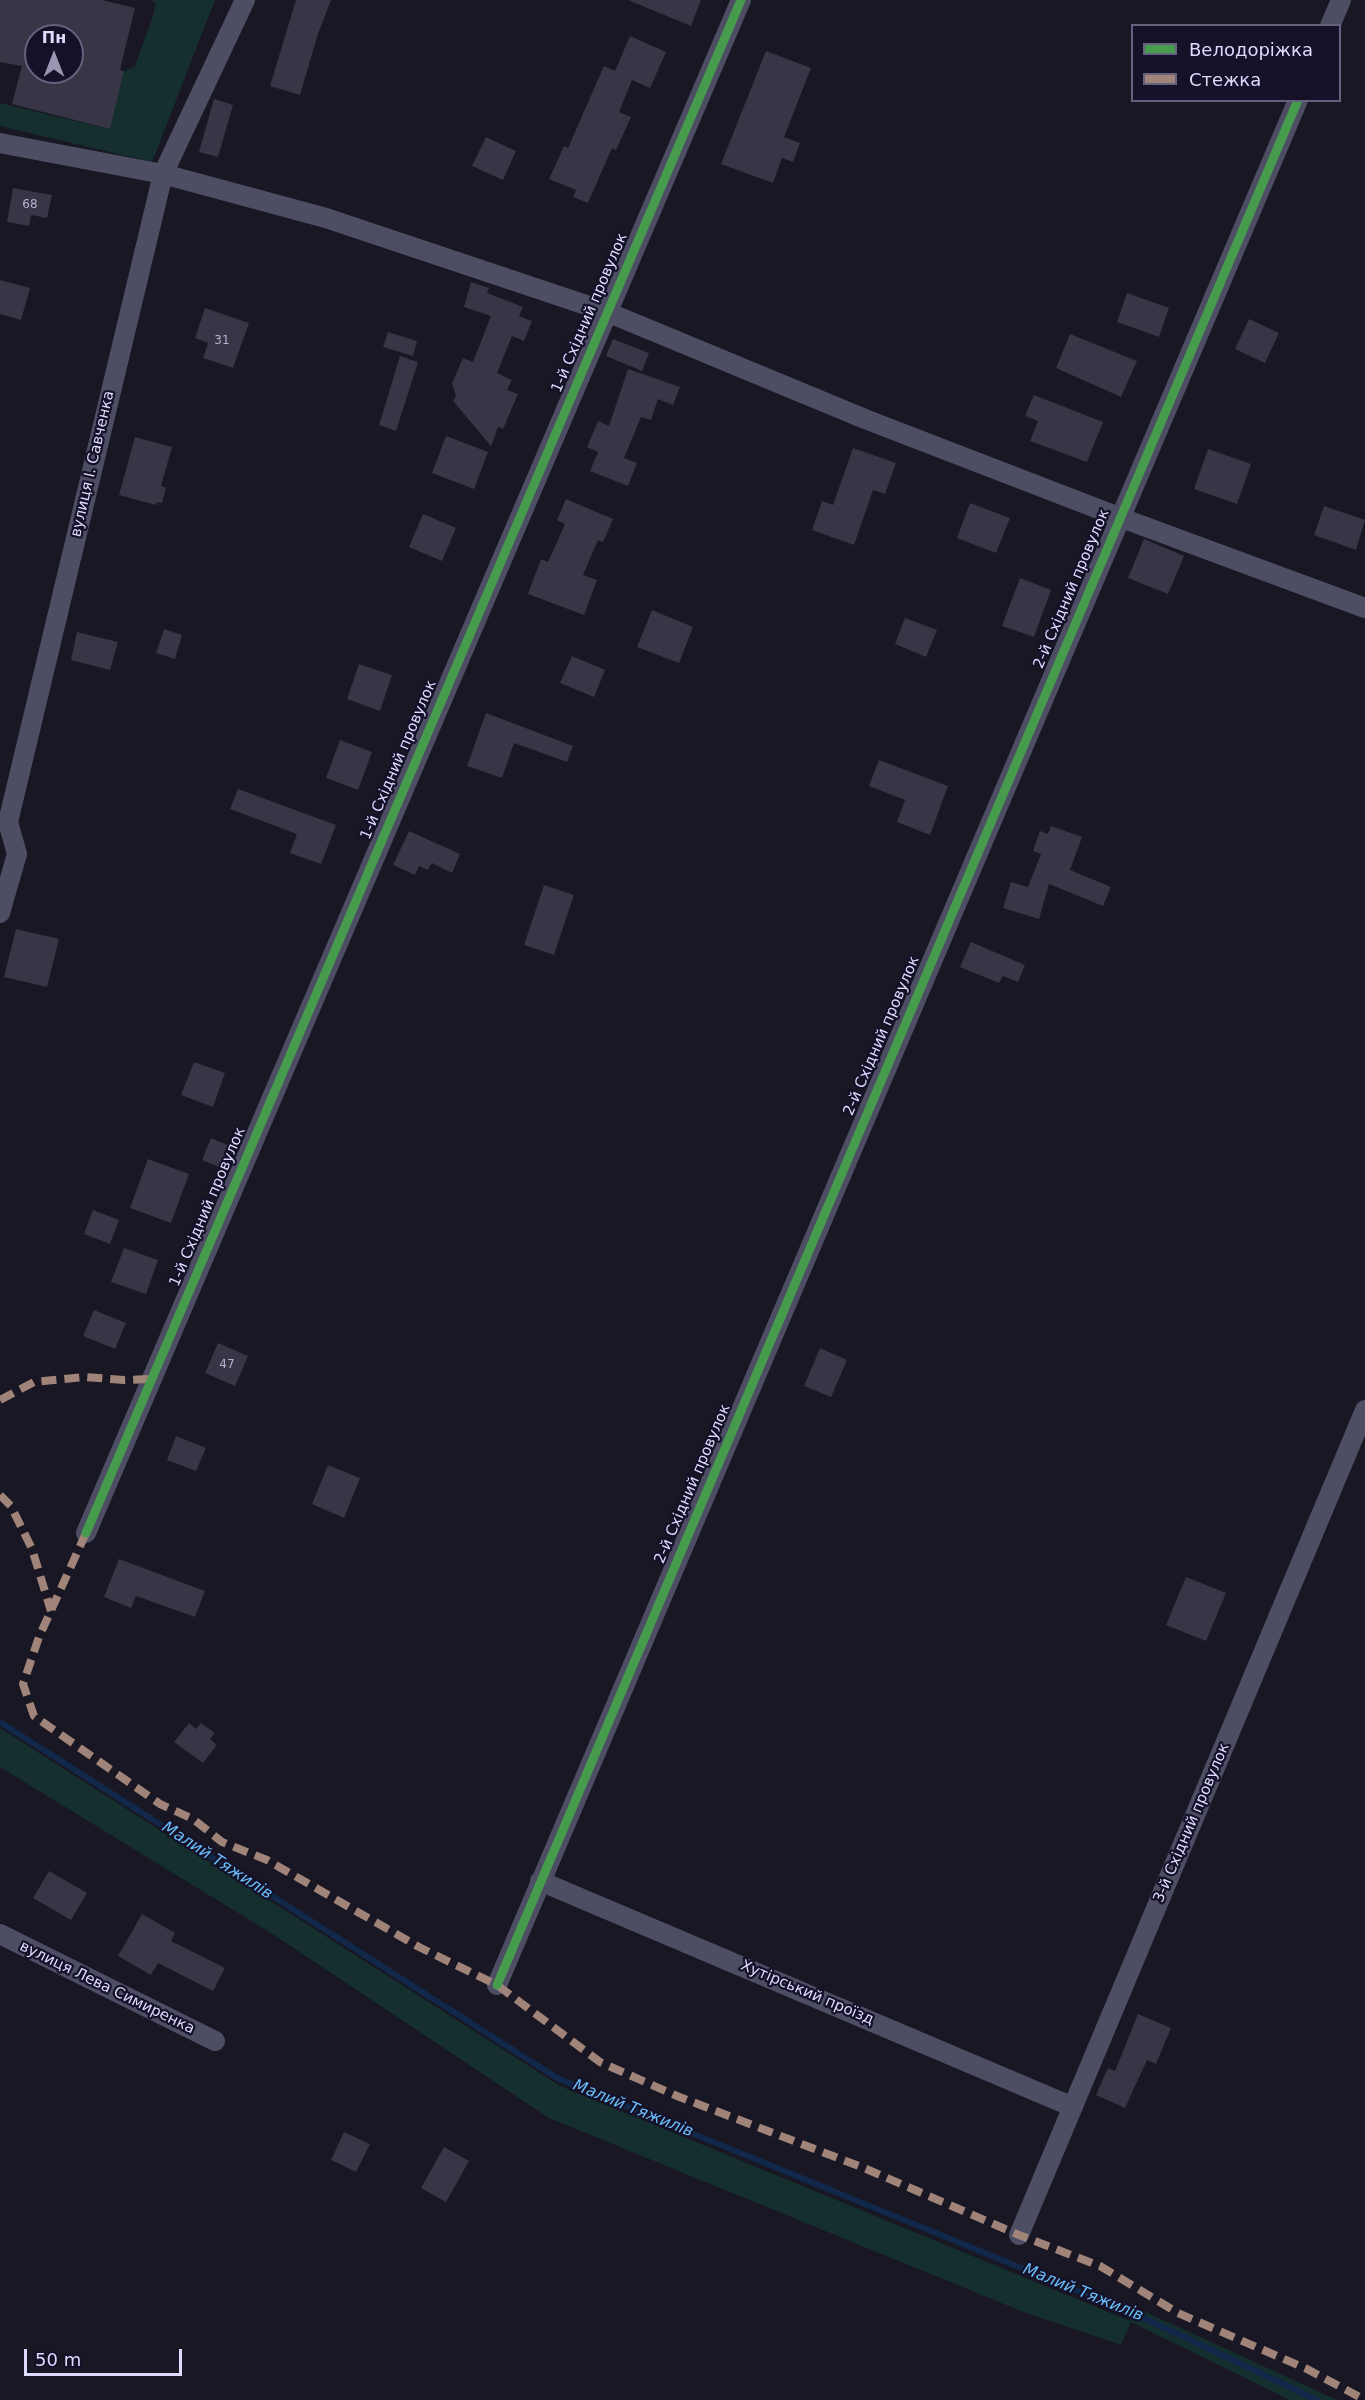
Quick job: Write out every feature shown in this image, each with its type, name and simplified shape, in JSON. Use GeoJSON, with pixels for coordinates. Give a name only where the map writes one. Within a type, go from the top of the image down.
{"type":"FeatureCollection","features":[{"type":"Feature","properties":{"kind":"street","name":"вулиця І. Савченка"},"geometry":{"type":"LineString","coordinates":[[0,913],[17,854],[4,821],[163,174],[245,0]]}},
{"type":"Feature","properties":{"kind":"street","name":"1-й Східний провулок"},"geometry":{"type":"LineString","coordinates":[[86,1533],[741,0]]}},
{"type":"Feature","properties":{"kind":"street"},"geometry":{"type":"LineString","coordinates":[[1331,24],[1341,0]]}},
{"type":"Feature","properties":{"kind":"street","name":"2-й Східний провулок"},"geometry":{"type":"LineString","coordinates":[[497,1985],[1297,102]]}},
{"type":"Feature","properties":{"kind":"street"},"geometry":{"type":"LineString","coordinates":[[0,143],[163,174],[326,218],[607,312],[865,419],[1119,517],[1365,608]]}},
{"type":"Feature","properties":{"kind":"street","name":"3-й Східний провулок"},"geometry":{"type":"LineString","coordinates":[[1019,2235],[1365,1410]]}},
{"type":"Feature","properties":{"kind":"street","name":"Хутірський проїзд"},"geometry":{"type":"LineString","coordinates":[[540,1881],[1073,2107]]}},
{"type":"Feature","properties":{"kind":"street","name":"вулиця Лева Симиренка"},"geometry":{"type":"LineString","coordinates":[[0,1935],[215,2041]]}},
{"type":"Feature","properties":{"kind":"green space"},"geometry":{"type":"Polygon","coordinates":[[[149,0],[215,0],[152,162],[0,126],[0,103],[109,129],[124,71],[135,66],[153,16],[156,2],[149,0]]]}},
{"type":"Feature","properties":{"kind":"green space"},"geometry":{"type":"Polygon","coordinates":[[[0,1728],[560,2086],[1130,2321],[1137,2308],[1337,2400],[1290,2400],[1131,2322],[1121,2345],[1026,2313],[549,2118],[274,1935],[0,1767],[0,1728]]]}},
{"type":"Feature","properties":{"kind":"building"},"geometry":{"type":"Polygon","coordinates":[[[0,0],[102,0],[135,8],[120,70],[124,71],[110,129],[12,104],[22,66],[0,62],[0,0]]]}},
{"type":"Feature","properties":{"kind":"building"},"geometry":{"type":"Polygon","coordinates":[[[296,0],[331,0],[318,34],[300,95],[270,86],[296,0]]]}},
{"type":"Feature","properties":{"kind":"building"},"geometry":{"type":"Polygon","coordinates":[[[628,0],[701,0],[691,26],[628,0]]]}},
{"type":"Feature","properties":{"kind":"building"},"geometry":{"type":"Polygon","coordinates":[[[630,36],[666,52],[650,88],[632,80],[619,112],[631,117],[616,150],[612,148],[588,203],[573,197],[576,190],[549,179],[564,146],[568,148],[604,66],[615,71],[630,36]]]}},
{"type":"Feature","properties":{"kind":"building"},"geometry":{"type":"Polygon","coordinates":[[[766,51],[811,68],[784,137],[800,143],[793,162],[782,158],[773,183],[721,164],[766,51]]]}},
{"type":"Feature","properties":{"kind":"building"},"geometry":{"type":"Polygon","coordinates":[[[214,99],[233,105],[218,157],[199,152],[214,99]]]}},
{"type":"Feature","properties":{"kind":"building"},"geometry":{"type":"Polygon","coordinates":[[[486,137],[516,151],[503,180],[472,166],[486,137]]]}},
{"type":"Feature","properties":{"kind":"building"},"geometry":{"type":"Polygon","coordinates":[[[13,188],[52,195],[47,218],[31,215],[29,226],[7,222],[13,188]]]}},
{"type":"Feature","properties":{"kind":"building"},"geometry":{"type":"Polygon","coordinates":[[[0,280],[30,288],[21,320],[0,314],[0,280]]]}},
{"type":"Feature","properties":{"kind":"building"},"geometry":{"type":"Polygon","coordinates":[[[471,282],[489,288],[487,293],[523,307],[519,316],[532,321],[524,341],[512,336],[497,373],[512,380],[507,390],[518,394],[503,429],[498,427],[491,446],[453,401],[456,396],[452,383],[463,358],[473,362],[491,316],[464,307],[471,282]]]}},
{"type":"Feature","properties":{"kind":"building"},"geometry":{"type":"Polygon","coordinates":[[[1127,293],[1169,308],[1159,337],[1117,322],[1127,293]]]}},
{"type":"Feature","properties":{"kind":"building"},"geometry":{"type":"Polygon","coordinates":[[[205,308],[249,323],[233,368],[203,358],[208,343],[195,338],[205,308]]]}},
{"type":"Feature","properties":{"kind":"building"},"geometry":{"type":"Polygon","coordinates":[[[1249,319],[1279,333],[1265,363],[1235,349],[1249,319]]]}},
{"type":"Feature","properties":{"kind":"building"},"geometry":{"type":"Polygon","coordinates":[[[388,332],[417,341],[413,356],[383,347],[388,332]]]}},
{"type":"Feature","properties":{"kind":"building"},"geometry":{"type":"Polygon","coordinates":[[[1070,334],[1137,361],[1121,397],[1056,368],[1070,334]]]}},
{"type":"Feature","properties":{"kind":"building"},"geometry":{"type":"Polygon","coordinates":[[[613,339],[649,353],[642,371],[606,356],[613,339]]]}},
{"type":"Feature","properties":{"kind":"building"},"geometry":{"type":"Polygon","coordinates":[[[400,356],[418,362],[396,431],[379,425],[400,356]]]}},
{"type":"Feature","properties":{"kind":"building"},"geometry":{"type":"Polygon","coordinates":[[[628,369],[680,387],[673,405],[658,399],[651,420],[641,417],[624,458],[637,463],[628,486],[590,471],[598,452],[587,447],[598,421],[609,426],[628,369]]]}},
{"type":"Feature","properties":{"kind":"building"},"geometry":{"type":"Polygon","coordinates":[[[1034,395],[1103,422],[1087,462],[1030,441],[1038,421],[1025,416],[1034,395]]]}},
{"type":"Feature","properties":{"kind":"building"},"geometry":{"type":"Polygon","coordinates":[[[446,436],[488,452],[474,489],[432,473],[446,436]]]}},
{"type":"Feature","properties":{"kind":"building"},"geometry":{"type":"Polygon","coordinates":[[[135,437],[172,447],[161,486],[166,488],[162,503],[157,502],[156,505],[119,495],[135,437]]]}},
{"type":"Feature","properties":{"kind":"building"},"geometry":{"type":"Polygon","coordinates":[[[853,448],[896,463],[885,494],[873,490],[854,545],[812,530],[822,501],[833,505],[853,448]]]}},
{"type":"Feature","properties":{"kind":"building"},"geometry":{"type":"Polygon","coordinates":[[[1208,449],[1251,464],[1237,504],[1194,489],[1208,449]]]}},
{"type":"Feature","properties":{"kind":"building"},"geometry":{"type":"Polygon","coordinates":[[[566,499],[613,519],[603,542],[598,540],[583,575],[597,580],[584,615],[528,594],[541,559],[548,562],[565,524],[557,520],[566,499]]]}},
{"type":"Feature","properties":{"kind":"building"},"geometry":{"type":"Polygon","coordinates":[[[970,503],[1010,518],[996,553],[957,538],[970,503]]]}},
{"type":"Feature","properties":{"kind":"building"},"geometry":{"type":"Polygon","coordinates":[[[1324,506],[1365,520],[1356,550],[1314,535],[1324,506]]]}},
{"type":"Feature","properties":{"kind":"building"},"geometry":{"type":"Polygon","coordinates":[[[423,514],[456,528],[442,561],[409,547],[423,514]]]}},
{"type":"Feature","properties":{"kind":"building"},"geometry":{"type":"Polygon","coordinates":[[[1144,539],[1184,556],[1168,594],[1128,578],[1144,539]]]}},
{"type":"Feature","properties":{"kind":"building"},"geometry":{"type":"Polygon","coordinates":[[[1020,578],[1051,590],[1034,637],[1002,626],[1020,578]]]}},
{"type":"Feature","properties":{"kind":"building"},"geometry":{"type":"Polygon","coordinates":[[[652,610],[693,627],[679,663],[637,647],[652,610]]]}},
{"type":"Feature","properties":{"kind":"building"},"geometry":{"type":"Polygon","coordinates":[[[905,618],[937,630],[926,657],[895,644],[905,618]]]}},
{"type":"Feature","properties":{"kind":"building"},"geometry":{"type":"Polygon","coordinates":[[[164,629],[182,635],[175,659],[156,653],[164,629]]]}},
{"type":"Feature","properties":{"kind":"building"},"geometry":{"type":"Polygon","coordinates":[[[77,632],[118,642],[110,670],[71,660],[77,632]]]}},
{"type":"Feature","properties":{"kind":"building"},"geometry":{"type":"Polygon","coordinates":[[[572,656],[605,670],[594,697],[560,683],[572,656]]]}},
{"type":"Feature","properties":{"kind":"building"},"geometry":{"type":"Polygon","coordinates":[[[359,664],[392,675],[380,711],[347,699],[359,664]]]}},
{"type":"Feature","properties":{"kind":"building"},"geometry":{"type":"Polygon","coordinates":[[[486,713],[573,746],[567,762],[514,743],[502,778],[467,766],[486,713]]]}},
{"type":"Feature","properties":{"kind":"building"},"geometry":{"type":"Polygon","coordinates":[[[340,740],[372,752],[358,790],[326,778],[340,740]]]}},
{"type":"Feature","properties":{"kind":"building"},"geometry":{"type":"Polygon","coordinates":[[[879,760],[948,786],[930,835],[897,822],[905,800],[869,786],[879,760]]]}},
{"type":"Feature","properties":{"kind":"building"},"geometry":{"type":"Polygon","coordinates":[[[238,789],[336,825],[321,864],[290,853],[297,834],[230,809],[238,789]]]}},
{"type":"Feature","properties":{"kind":"building"},"geometry":{"type":"Polygon","coordinates":[[[1051,826],[1082,837],[1070,870],[1111,887],[1103,906],[1049,884],[1039,919],[1003,908],[1011,882],[1028,887],[1041,854],[1033,851],[1040,831],[1048,834],[1051,826]]]}},
{"type":"Feature","properties":{"kind":"building"},"geometry":{"type":"Polygon","coordinates":[[[409,831],[460,854],[452,873],[432,863],[428,870],[419,866],[415,875],[393,865],[409,831]]]}},
{"type":"Feature","properties":{"kind":"building"},"geometry":{"type":"Polygon","coordinates":[[[544,885],[574,895],[554,955],[524,945],[544,885]]]}},
{"type":"Feature","properties":{"kind":"building"},"geometry":{"type":"Polygon","coordinates":[[[16,929],[59,939],[47,987],[4,977],[16,929]]]}},
{"type":"Feature","properties":{"kind":"building"},"geometry":{"type":"Polygon","coordinates":[[[971,942],[1025,965],[1018,982],[1003,976],[999,983],[960,967],[971,942]]]}},
{"type":"Feature","properties":{"kind":"building"},"geometry":{"type":"Polygon","coordinates":[[[194,1062],[225,1073],[213,1107],[181,1095],[194,1062]]]}},
{"type":"Feature","properties":{"kind":"building"},"geometry":{"type":"Polygon","coordinates":[[[211,1138],[230,1146],[221,1168],[202,1160],[211,1138]]]}},
{"type":"Feature","properties":{"kind":"building"},"geometry":{"type":"Polygon","coordinates":[[[148,1159],[189,1174],[171,1223],[130,1208],[148,1159]]]}},
{"type":"Feature","properties":{"kind":"building"},"geometry":{"type":"Polygon","coordinates":[[[93,1210],[119,1220],[110,1244],[84,1234],[93,1210]]]}},
{"type":"Feature","properties":{"kind":"building"},"geometry":{"type":"Polygon","coordinates":[[[124,1248],[158,1260],[146,1294],[111,1282],[124,1248]]]}},
{"type":"Feature","properties":{"kind":"building"},"geometry":{"type":"Polygon","coordinates":[[[94,1310],[126,1323],[115,1349],[83,1336],[94,1310]]]}},
{"type":"Feature","properties":{"kind":"building"},"geometry":{"type":"Polygon","coordinates":[[[218,1343],[248,1356],[235,1386],[205,1373],[218,1343]]]}},
{"type":"Feature","properties":{"kind":"building"},"geometry":{"type":"Polygon","coordinates":[[[820,1348],[847,1360],[831,1397],[804,1386],[820,1348]]]}},
{"type":"Feature","properties":{"kind":"building"},"geometry":{"type":"Polygon","coordinates":[[[176,1436],[206,1448],[196,1471],[167,1460],[176,1436]]]}},
{"type":"Feature","properties":{"kind":"building"},"geometry":{"type":"Polygon","coordinates":[[[328,1465],[360,1478],[344,1518],[312,1504],[328,1465]]]}},
{"type":"Feature","properties":{"kind":"building"},"geometry":{"type":"Polygon","coordinates":[[[119,1559],[205,1591],[195,1617],[136,1596],[131,1608],[104,1597],[119,1559]]]}},
{"type":"Feature","properties":{"kind":"building"},"geometry":{"type":"Polygon","coordinates":[[[1186,1577],[1226,1593],[1206,1641],[1166,1625],[1186,1577]]]}},
{"type":"Feature","properties":{"kind":"building"},"geometry":{"type":"Polygon","coordinates":[[[189,1723],[196,1729],[201,1723],[215,1733],[210,1739],[217,1745],[203,1763],[174,1742],[189,1723]]]}},
{"type":"Feature","properties":{"kind":"building"},"geometry":{"type":"Polygon","coordinates":[[[49,1871],[87,1893],[71,1920],[33,1898],[49,1871]]]}},
{"type":"Feature","properties":{"kind":"building"},"geometry":{"type":"Polygon","coordinates":[[[142,1914],[175,1933],[171,1941],[225,1968],[213,1991],[158,1963],[151,1975],[118,1956],[142,1914]]]}},
{"type":"Feature","properties":{"kind":"building"},"geometry":{"type":"Polygon","coordinates":[[[1138,2014],[1171,2028],[1156,2064],[1147,2060],[1125,2108],[1096,2095],[1108,2068],[1115,2071],[1138,2014]]]}},
{"type":"Feature","properties":{"kind":"building"},"geometry":{"type":"Polygon","coordinates":[[[344,2132],[370,2144],[356,2172],[331,2160],[344,2132]]]}},
{"type":"Feature","properties":{"kind":"building"},"geometry":{"type":"Polygon","coordinates":[[[444,2147],[469,2161],[446,2202],[421,2188],[444,2147]]]}},
{"type":"Feature","properties":{"kind":"waterway","name":"Малий Тяжилів"},"geometry":{"type":"LineString","coordinates":[[0,1722],[557,2078],[1146,2319],[1317,2400]]}},
{"type":"Feature","properties":{"kind":"marked path"},"geometry":{"type":"LineString","coordinates":[[0,1400],[34,1382],[85,1377],[124,1380],[151,1379]]}},
{"type":"Feature","properties":{"kind":"marked path"},"geometry":{"type":"LineString","coordinates":[[0,1495],[11,1506],[32,1549],[51,1611]]}},
{"type":"Feature","properties":{"kind":"marked path"},"geometry":{"type":"LineString","coordinates":[[86,1533],[39,1637],[23,1684],[34,1716],[160,1804],[193,1819],[222,1842],[267,1860],[419,1947],[497,1985],[600,2062],[677,2096],[864,2168],[1019,2235],[1100,2266],[1178,2313],[1307,2369],[1365,2400]]}},
{"type":"Feature","properties":{"kind":"cycle path"},"geometry":{"type":"LineString","coordinates":[[86,1533],[741,0]]}},
{"type":"Feature","properties":{"kind":"cycle path"},"geometry":{"type":"LineString","coordinates":[[497,1985],[1297,102]]}}]}
